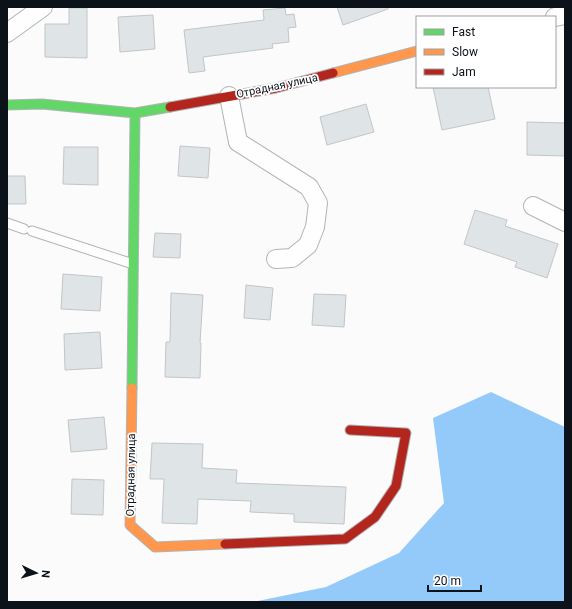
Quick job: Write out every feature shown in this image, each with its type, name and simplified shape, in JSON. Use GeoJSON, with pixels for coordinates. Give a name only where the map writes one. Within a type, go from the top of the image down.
{"type":"FeatureCollection","features":[{"type":"Feature","properties":{"kind":"street"},"geometry":{"type":"LineString","coordinates":[[7,33],[43,7]]}},
{"type":"Feature","properties":{"kind":"street","name":"Отрадная улица"},"geometry":{"type":"LineString","coordinates":[[7,105],[42,104],[135,113],[276,88],[416,51]]}},
{"type":"Feature","properties":{"kind":"street"},"geometry":{"type":"LineString","coordinates":[[229,96],[238,142],[309,187],[318,203],[315,227],[308,245],[292,258],[276,259]]}},
{"type":"Feature","properties":{"kind":"street","name":"Отрадная улица"},"geometry":{"type":"LineString","coordinates":[[135,113],[130,526],[155,547],[345,539],[375,518],[396,486],[406,433],[350,430]]}},
{"type":"Feature","properties":{"kind":"street"},"geometry":{"type":"LineString","coordinates":[[533,206],[565,222]]}},
{"type":"Feature","properties":{"kind":"lane"},"geometry":{"type":"LineString","coordinates":[[7,223],[133,264]]}},
{"type":"Feature","properties":{"kind":"water"},"geometry":{"type":"Polygon","coordinates":[[[491,392],[565,427],[565,602],[253,602],[326,587],[399,553],[444,503],[433,418],[491,392]]]}},
{"type":"Feature","properties":{"kind":"building"},"geometry":{"type":"Polygon","coordinates":[[[337,7],[388,7],[388,9],[343,25],[337,7]]]}},
{"type":"Feature","properties":{"kind":"building"},"geometry":{"type":"Polygon","coordinates":[[[69,8],[87,8],[87,58],[45,57],[45,24],[69,24],[69,8]]]}},
{"type":"Feature","properties":{"kind":"building"},"geometry":{"type":"Polygon","coordinates":[[[285,8],[286,15],[294,14],[296,27],[288,28],[289,42],[272,44],[273,48],[203,57],[205,71],[189,73],[184,30],[264,20],[263,10],[285,8]]]}},
{"type":"Feature","properties":{"kind":"building"},"geometry":{"type":"Polygon","coordinates":[[[153,15],[155,49],[120,52],[118,17],[153,15]]]}},
{"type":"Feature","properties":{"kind":"building"},"geometry":{"type":"Polygon","coordinates":[[[433,88],[488,88],[495,119],[442,130],[433,88]]]}},
{"type":"Feature","properties":{"kind":"building"},"geometry":{"type":"Polygon","coordinates":[[[366,104],[374,132],[327,145],[320,117],[366,104]]]}},
{"type":"Feature","properties":{"kind":"building"},"geometry":{"type":"Polygon","coordinates":[[[527,122],[565,123],[565,156],[527,155],[527,122]]]}},
{"type":"Feature","properties":{"kind":"building"},"geometry":{"type":"Polygon","coordinates":[[[180,146],[210,148],[208,178],[178,176],[180,146]]]}},
{"type":"Feature","properties":{"kind":"building"},"geometry":{"type":"Polygon","coordinates":[[[64,147],[98,147],[98,185],[63,184],[64,147]]]}},
{"type":"Feature","properties":{"kind":"building"},"geometry":{"type":"Polygon","coordinates":[[[7,176],[25,176],[26,204],[7,204],[7,176]]]}},
{"type":"Feature","properties":{"kind":"building"},"geometry":{"type":"Polygon","coordinates":[[[475,210],[507,220],[505,226],[558,244],[547,278],[515,267],[517,262],[464,244],[475,210]]]}},
{"type":"Feature","properties":{"kind":"building"},"geometry":{"type":"Polygon","coordinates":[[[155,233],[181,234],[180,258],[153,257],[155,233]]]}},
{"type":"Feature","properties":{"kind":"building"},"geometry":{"type":"Polygon","coordinates":[[[63,274],[102,277],[100,311],[61,309],[63,274]]]}},
{"type":"Feature","properties":{"kind":"building"},"geometry":{"type":"Polygon","coordinates":[[[246,285],[273,288],[270,320],[244,318],[246,285]]]}},
{"type":"Feature","properties":{"kind":"building"},"geometry":{"type":"Polygon","coordinates":[[[171,293],[203,295],[200,343],[200,378],[165,377],[166,342],[170,342],[171,293]]]}},
{"type":"Feature","properties":{"kind":"building"},"geometry":{"type":"Polygon","coordinates":[[[314,294],[346,295],[344,327],[312,325],[314,294]]]}},
{"type":"Feature","properties":{"kind":"building"},"geometry":{"type":"Polygon","coordinates":[[[100,332],[102,368],[65,370],[64,334],[100,332]]]}},
{"type":"Feature","properties":{"kind":"building"},"geometry":{"type":"Polygon","coordinates":[[[104,417],[107,449],[71,452],[68,420],[104,417]]]}},
{"type":"Feature","properties":{"kind":"building"},"geometry":{"type":"Polygon","coordinates":[[[152,443],[203,444],[202,468],[237,470],[236,483],[346,487],[344,524],[294,522],[294,514],[250,512],[251,501],[198,499],[197,524],[162,523],[164,479],[150,479],[152,443]]]}},
{"type":"Feature","properties":{"kind":"building"},"geometry":{"type":"Polygon","coordinates":[[[72,479],[104,480],[103,515],[71,514],[72,479]]]}},
{"type":"Feature","properties":{"kind":"traffic: fast"},"geometry":{"type":"LineString","coordinates":[[7,105],[42,104],[135,113],[170,107]]}},
{"type":"Feature","properties":{"kind":"traffic: fast"},"geometry":{"type":"LineString","coordinates":[[132,388],[135,113]]}},
{"type":"Feature","properties":{"kind":"traffic: slow"},"geometry":{"type":"LineString","coordinates":[[333,73],[416,51]]}},
{"type":"Feature","properties":{"kind":"traffic: slow"},"geometry":{"type":"LineString","coordinates":[[132,388],[130,525],[155,547],[225,544]]}},
{"type":"Feature","properties":{"kind":"traffic: jam"},"geometry":{"type":"LineString","coordinates":[[170,107],[276,88],[333,73]]}},
{"type":"Feature","properties":{"kind":"traffic: jam"},"geometry":{"type":"LineString","coordinates":[[225,544],[345,539],[375,517],[396,486],[406,433],[350,430]]}}]}
